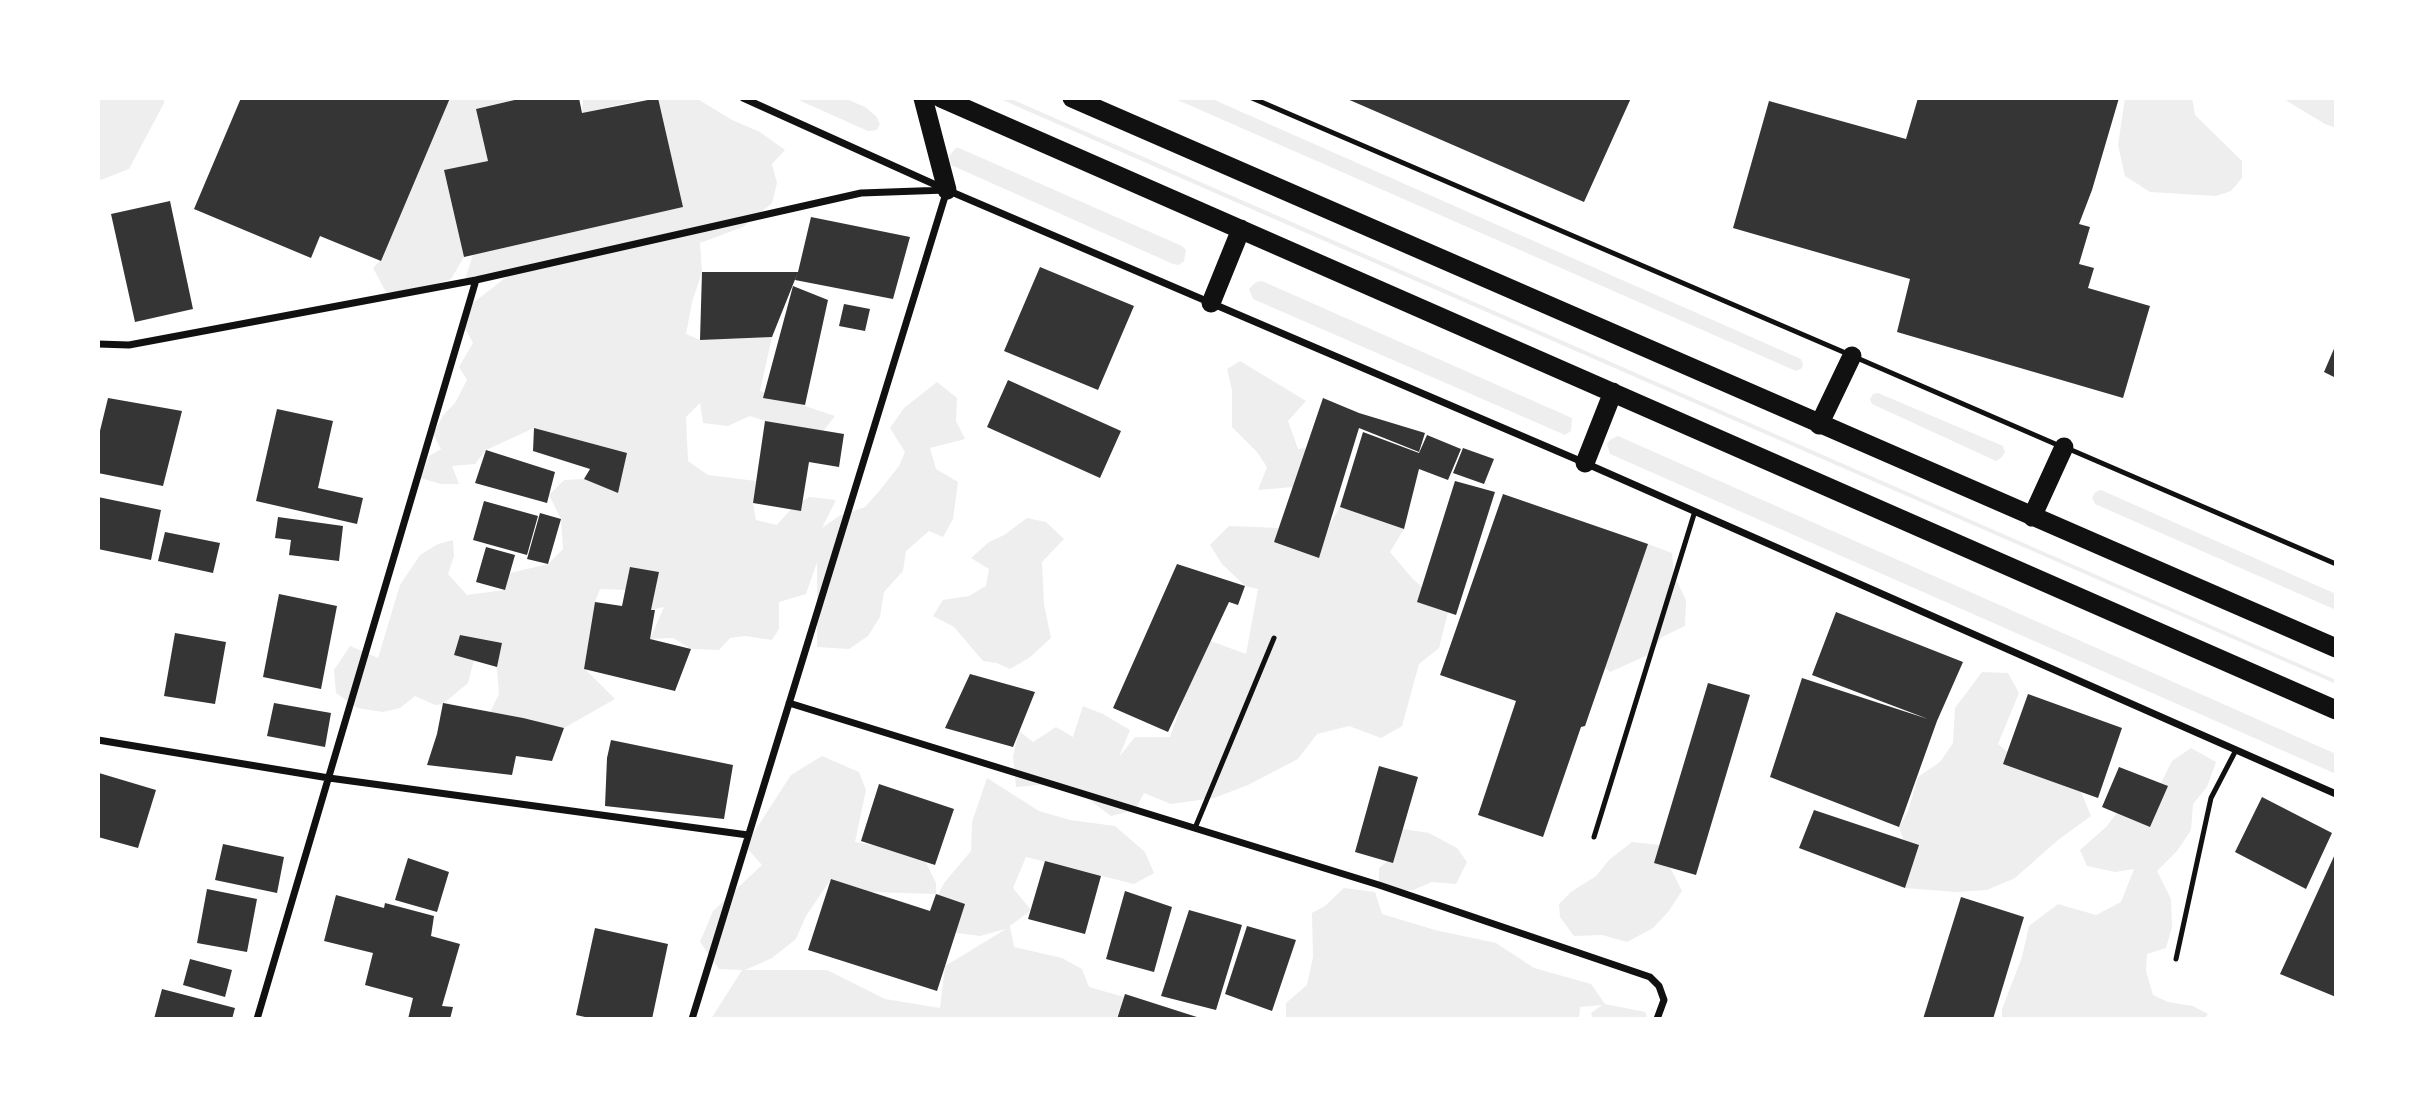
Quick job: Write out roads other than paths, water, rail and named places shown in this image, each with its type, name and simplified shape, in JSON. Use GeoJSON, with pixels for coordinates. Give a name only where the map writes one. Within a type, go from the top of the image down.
{"type":"FeatureCollection","features":[{"type":"Feature","properties":{"kind":"highway"},"geometry":{"type":"LineString","coordinates":[[923,98],[947,190]]}},
{"type":"Feature","properties":{"kind":"highway"},"geometry":{"type":"LineString","coordinates":[[941,98],[2336,710]]}},
{"type":"Feature","properties":{"kind":"highway"},"geometry":{"type":"LineString","coordinates":[[1072,98],[2336,649]]}},
{"type":"Feature","properties":{"kind":"highway"},"geometry":{"type":"LineString","coordinates":[[1211,303],[1241,229]]}},
{"type":"Feature","properties":{"kind":"highway"},"geometry":{"type":"LineString","coordinates":[[1819,425],[1852,356]]}},
{"type":"Feature","properties":{"kind":"highway"},"geometry":{"type":"LineString","coordinates":[[1585,463],[1612,392]]}},
{"type":"Feature","properties":{"kind":"highway"},"geometry":{"type":"LineString","coordinates":[[2032,517],[2064,447]]}},
{"type":"Feature","properties":{"kind":"street"},"geometry":{"type":"LineString","coordinates":[[743,98],[947,190],[1695,511],[2336,794]]}},
{"type":"Feature","properties":{"kind":"street"},"geometry":{"type":"LineString","coordinates":[[98,344],[129,345],[476,280],[861,192],[947,190]]}},
{"type":"Feature","properties":{"kind":"street"},"geometry":{"type":"LineString","coordinates":[[692,1019],[947,190]]}},
{"type":"Feature","properties":{"kind":"street"},"geometry":{"type":"LineString","coordinates":[[257,1019],[476,280]]}},
{"type":"Feature","properties":{"kind":"street"},"geometry":{"type":"LineString","coordinates":[[789,703],[1379,885],[1650,977],[1659,986],[1664,1000],[1657,1019]]}},
{"type":"Feature","properties":{"kind":"street"},"geometry":{"type":"LineString","coordinates":[[98,740],[329,778],[748,835]]}},
{"type":"Feature","properties":{"kind":"lane"},"geometry":{"type":"LineString","coordinates":[[1252,98],[2336,565]]}},
{"type":"Feature","properties":{"kind":"lane"},"geometry":{"type":"LineString","coordinates":[[1594,837],[1695,511]]}},
{"type":"Feature","properties":{"kind":"lane"},"geometry":{"type":"LineString","coordinates":[[1195,828],[1274,638]]}},
{"type":"Feature","properties":{"kind":"lane"},"geometry":{"type":"LineString","coordinates":[[2176,959],[2211,797],[2236,750]]}}]}
